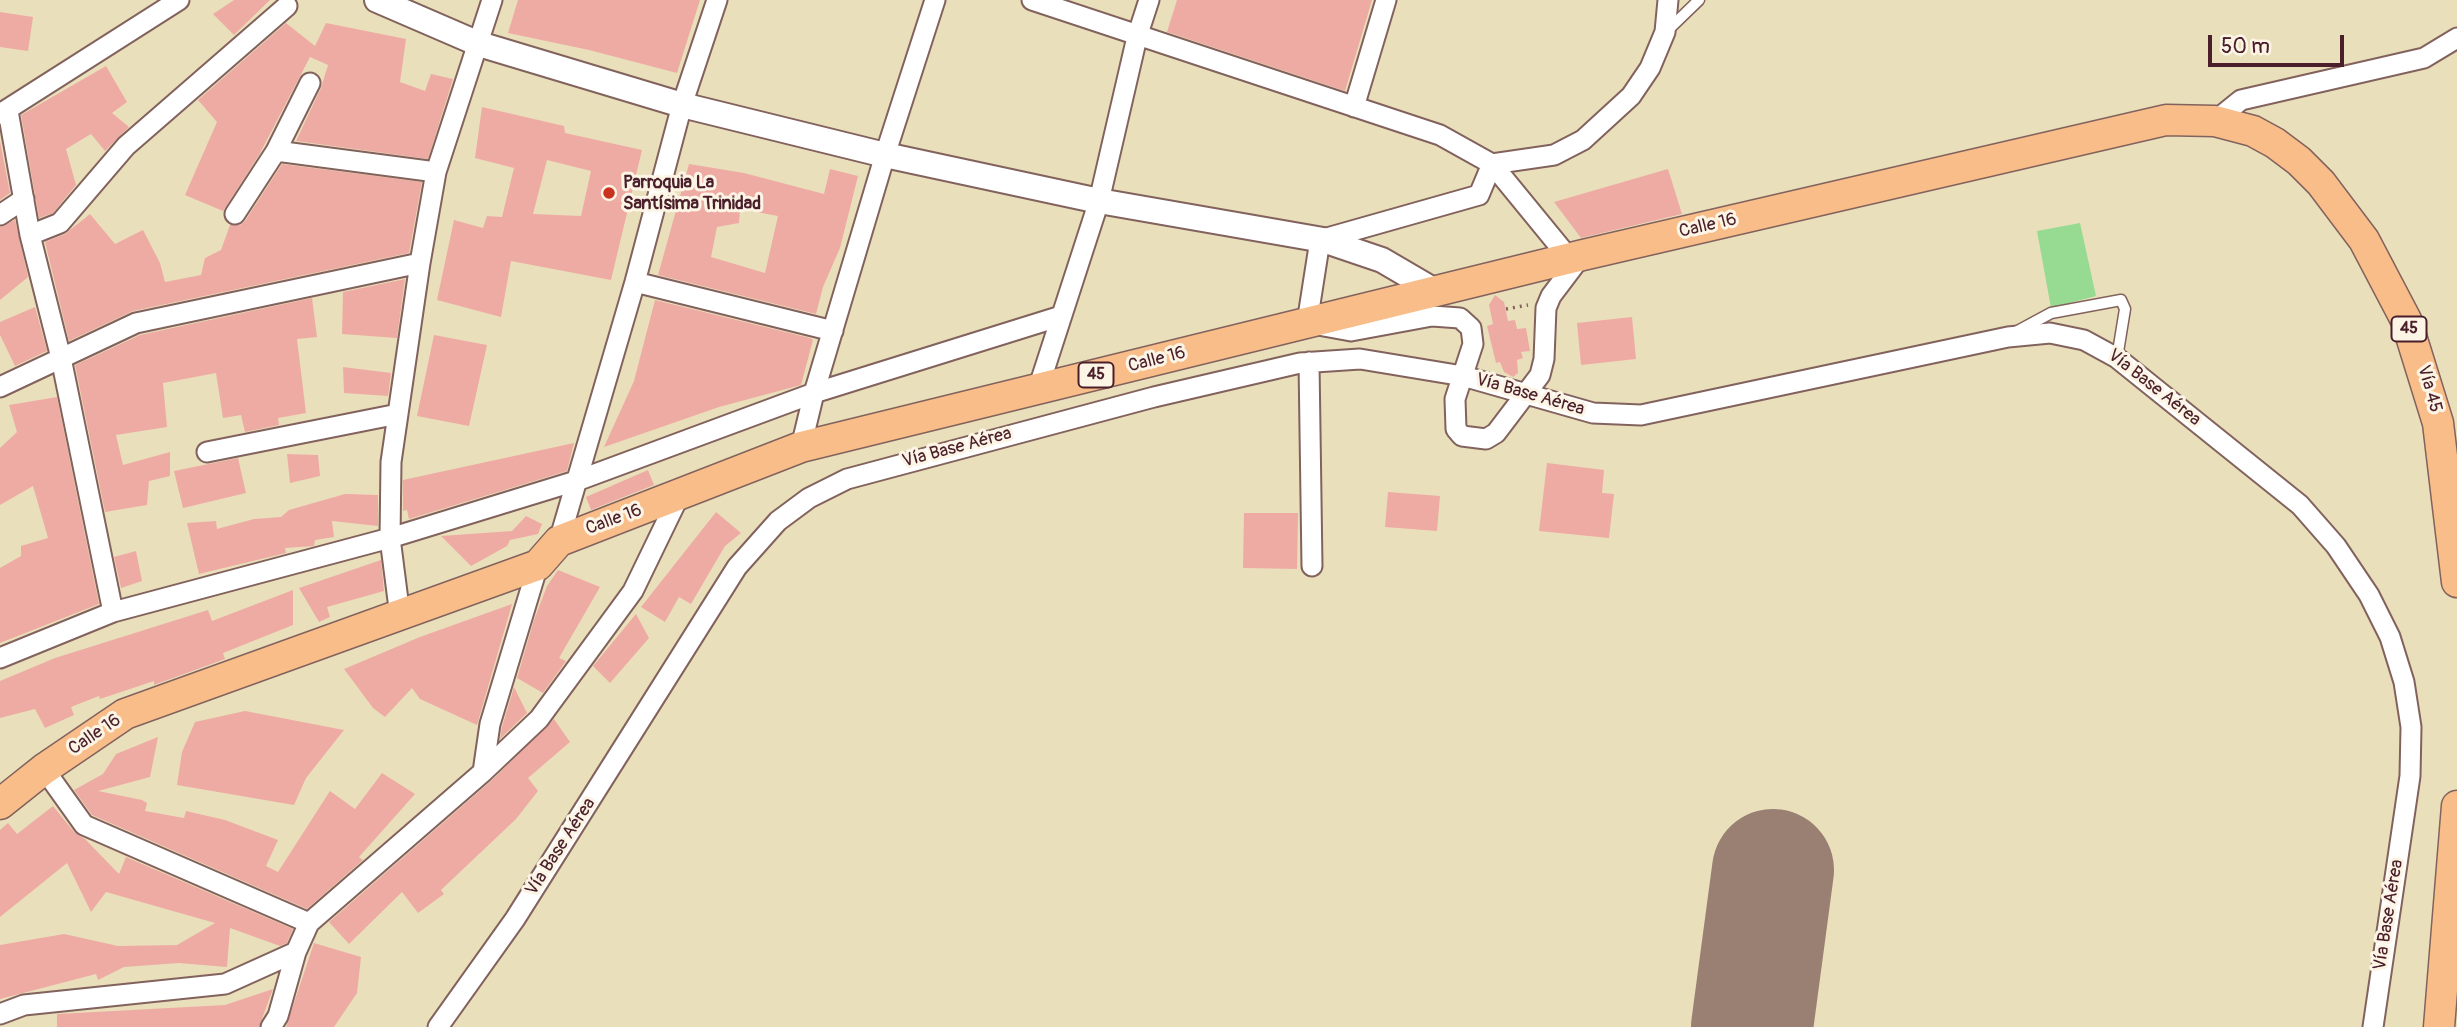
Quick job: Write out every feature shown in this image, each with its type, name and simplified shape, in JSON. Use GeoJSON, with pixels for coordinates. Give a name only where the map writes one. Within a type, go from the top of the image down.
{"type":"FeatureCollection","features":[{"type":"Feature","properties":{"kind":"main road","name":"Calle 16"},"geometry":{"type":"LineString","coordinates":[[0,804],[44,769],[125,714],[538,565],[559,541],[801,447],[1307,323],[1446,298],[1576,256],[2166,120],[2215,121],[2253,131]]}},
{"type":"Feature","properties":{"kind":"main road","name":"Vía 45"},"geometry":{"type":"LineString","coordinates":[[2253,131],[2276,143],[2299,161],[2342,208],[2385,275],[2406,320],[2438,423],[2457,582]]}},
{"type":"Feature","properties":{"kind":"main road"},"geometry":{"type":"LineString","coordinates":[[2439,1027],[2457,806]]}},
{"type":"Feature","properties":{"kind":"street"},"geometry":{"type":"LineString","coordinates":[[113,612],[61,358],[30,235],[4,113],[179,0]]}},
{"type":"Feature","properties":{"kind":"street"},"geometry":{"type":"LineString","coordinates":[[377,0],[479,44],[682,105],[885,155],[1099,201],[1321,240],[1382,260],[1446,298],[1466,322],[1472,335],[1472,352],[1455,399],[1456,429],[1462,436],[1474,439],[1491,437],[1529,393],[1542,368],[1546,308],[1576,256],[1492,164],[1440,135],[1031,0]]}},
{"type":"Feature","properties":{"kind":"street"},"geometry":{"type":"LineString","coordinates":[[400,615],[390,538],[391,462],[420,263],[436,172],[492,0]]}},
{"type":"Feature","properties":{"kind":"street"},"geometry":{"type":"LineString","coordinates":[[559,541],[635,282],[682,105],[717,0]]}},
{"type":"Feature","properties":{"kind":"street"},"geometry":{"type":"LineString","coordinates":[[801,447],[814,393],[885,155],[935,0]]}},
{"type":"Feature","properties":{"kind":"street"},"geometry":{"type":"LineString","coordinates":[[1038,389],[1099,201],[1137,37],[1149,0]]}},
{"type":"Feature","properties":{"kind":"street"},"geometry":{"type":"LineString","coordinates":[[1354,107],[1387,0]]}},
{"type":"Feature","properties":{"kind":"street"},"geometry":{"type":"LineString","coordinates":[[1492,164],[1554,155],[1583,139],[1631,96],[1650,68],[1665,32],[1668,0]]}},
{"type":"Feature","properties":{"kind":"street"},"geometry":{"type":"LineString","coordinates":[[30,235],[60,223],[126,146],[287,6]]}},
{"type":"Feature","properties":{"kind":"street"},"geometry":{"type":"LineString","coordinates":[[2215,121],[2241,100],[2424,58],[2457,38]]}},
{"type":"Feature","properties":{"kind":"street"},"geometry":{"type":"LineString","coordinates":[[235,214],[276,151],[310,83]]}},
{"type":"Feature","properties":{"kind":"street"},"geometry":{"type":"LineString","coordinates":[[276,151],[436,172]]}},
{"type":"Feature","properties":{"kind":"street"},"geometry":{"type":"LineString","coordinates":[[1321,240],[1479,195],[1492,164]]}},
{"type":"Feature","properties":{"kind":"street"},"geometry":{"type":"LineString","coordinates":[[0,215],[24,199]]}},
{"type":"Feature","properties":{"kind":"street"},"geometry":{"type":"LineString","coordinates":[[1307,323],[1321,240]]}},
{"type":"Feature","properties":{"kind":"street"},"geometry":{"type":"LineString","coordinates":[[0,387],[136,323],[205,306],[420,263]]}},
{"type":"Feature","properties":{"kind":"street"},"geometry":{"type":"LineString","coordinates":[[635,282],[834,331]]}},
{"type":"Feature","properties":{"kind":"street"},"geometry":{"type":"LineString","coordinates":[[0,658],[113,612],[390,538],[579,480],[814,393],[1061,317]]}},
{"type":"Feature","properties":{"kind":"street","name":"Vía Base Aérea"},"geometry":{"type":"LineString","coordinates":[[438,1027],[514,919],[632,735],[707,611],[759,539],[809,498],[838,484],[886,467],[1154,397],[1309,362],[1360,359],[1463,376],[1529,393],[1572,409],[1616,416],[1641,415],[2032,333],[2068,335],[2099,347],[2117,358],[2300,505],[2336,546],[2369,595],[2390,637],[2404,682],[2409,716],[2410,776],[2373,1027]]}},
{"type":"Feature","properties":{"kind":"street"},"geometry":{"type":"LineString","coordinates":[[1309,362],[1312,566]]}},
{"type":"Feature","properties":{"kind":"street"},"geometry":{"type":"LineString","coordinates":[[207,452],[398,414]]}},
{"type":"Feature","properties":{"kind":"street"},"geometry":{"type":"LineString","coordinates":[[271,1027],[278,1016],[296,952],[309,923],[483,772],[539,719],[633,591],[679,496]]}},
{"type":"Feature","properties":{"kind":"street"},"geometry":{"type":"LineString","coordinates":[[483,772],[491,724],[538,565]]}},
{"type":"Feature","properties":{"kind":"street"},"geometry":{"type":"LineString","coordinates":[[44,769],[84,825],[309,923]]}},
{"type":"Feature","properties":{"kind":"street"},"geometry":{"type":"LineString","coordinates":[[0,1014],[24,1006],[225,984],[296,952]]}},
{"type":"Feature","properties":{"kind":"lane"},"geometry":{"type":"LineString","coordinates":[[1665,32],[1699,0]]}},
{"type":"Feature","properties":{"kind":"lane"},"geometry":{"type":"LineString","coordinates":[[2008,337],[2051,313],[2120,300],[2125,309],[2117,358]]}},
{"type":"Feature","properties":{"kind":"green space"},"geometry":{"type":"Polygon","coordinates":[[[2080,223],[2096,296],[2051,308],[2037,231],[2080,223]]]}},
{"type":"Feature","properties":{"kind":"building"},"geometry":{"type":"Polygon","coordinates":[[[234,0],[270,0],[234,35],[213,14],[234,0]]]}},
{"type":"Feature","properties":{"kind":"building"},"geometry":{"type":"Polygon","coordinates":[[[518,0],[700,0],[677,73],[589,50],[508,33],[518,0]]]}},
{"type":"Feature","properties":{"kind":"building"},"geometry":{"type":"Polygon","coordinates":[[[1177,0],[1372,0],[1345,91],[1167,32],[1177,0]]]}},
{"type":"Feature","properties":{"kind":"building"},"geometry":{"type":"Polygon","coordinates":[[[0,12],[33,17],[28,51],[0,47],[0,12]]]}},
{"type":"Feature","properties":{"kind":"building"},"geometry":{"type":"Polygon","coordinates":[[[286,23],[315,46],[326,23],[406,39],[400,82],[425,91],[431,74],[453,79],[428,159],[296,141],[321,88],[328,65],[310,57],[259,155],[223,211],[185,195],[217,122],[198,100],[286,23]]]}},
{"type":"Feature","properties":{"kind":"building"},"geometry":{"type":"Polygon","coordinates":[[[106,66],[127,102],[112,113],[129,127],[105,151],[91,134],[66,149],[76,185],[53,213],[39,218],[21,115],[106,66]]]}},
{"type":"Feature","properties":{"kind":"building"},"geometry":{"type":"Polygon","coordinates":[[[482,107],[564,126],[565,133],[642,150],[611,280],[511,261],[501,317],[437,300],[454,220],[483,228],[487,216],[502,217],[514,168],[475,158],[482,107]],[[547,160],[533,214],[581,216],[591,171],[547,160]]]}},
{"type":"Feature","properties":{"kind":"building"},"geometry":{"type":"Polygon","coordinates":[[[0,141],[10,193],[0,200],[0,141]]]}},
{"type":"Feature","properties":{"kind":"building"},"geometry":{"type":"Polygon","coordinates":[[[282,164],[422,182],[409,253],[133,311],[69,341],[45,242],[65,234],[90,214],[115,244],[143,230],[160,263],[165,282],[201,275],[205,258],[221,250],[230,225],[240,225],[245,221],[282,164]]]}},
{"type":"Feature","properties":{"kind":"building"},"geometry":{"type":"Polygon","coordinates":[[[689,164],[744,173],[824,194],[830,169],[858,176],[840,248],[823,287],[816,314],[658,275],[689,164]],[[740,209],[739,223],[717,227],[711,257],[765,273],[778,216],[740,209]]]}},
{"type":"Feature","properties":{"kind":"building"},"geometry":{"type":"Polygon","coordinates":[[[1668,169],[1682,214],[1581,238],[1554,202],[1668,169]]]}},
{"type":"Feature","properties":{"kind":"building"},"geometry":{"type":"Polygon","coordinates":[[[15,220],[28,277],[0,300],[0,227],[15,220]]]}},
{"type":"Feature","properties":{"kind":"building"},"geometry":{"type":"Polygon","coordinates":[[[405,279],[397,338],[342,334],[343,292],[405,279]]]}},
{"type":"Feature","properties":{"kind":"building"},"geometry":{"type":"Polygon","coordinates":[[[1495,295],[1504,302],[1508,321],[1515,320],[1517,329],[1526,328],[1530,351],[1521,352],[1523,358],[1517,360],[1518,373],[1513,377],[1504,372],[1500,362],[1496,363],[1487,326],[1493,324],[1489,305],[1495,295]]]}},
{"type":"Feature","properties":{"kind":"building"},"geometry":{"type":"Polygon","coordinates":[[[312,298],[317,337],[297,339],[306,413],[278,418],[279,425],[245,432],[241,415],[223,418],[216,373],[163,383],[167,427],[116,435],[123,465],[170,452],[170,476],[149,481],[147,505],[105,512],[75,365],[140,335],[312,298]]]}},
{"type":"Feature","properties":{"kind":"building"},"geometry":{"type":"Polygon","coordinates":[[[655,300],[810,338],[813,340],[801,385],[719,407],[604,447],[634,381],[655,300]]]}},
{"type":"Feature","properties":{"kind":"building"},"geometry":{"type":"Polygon","coordinates":[[[35,307],[47,351],[15,366],[0,335],[0,322],[35,307]]]}},
{"type":"Feature","properties":{"kind":"building"},"geometry":{"type":"Polygon","coordinates":[[[1632,317],[1636,359],[1581,365],[1577,323],[1632,317]]]}},
{"type":"Feature","properties":{"kind":"building"},"geometry":{"type":"Polygon","coordinates":[[[434,335],[487,345],[469,426],[417,416],[434,335]]]}},
{"type":"Feature","properties":{"kind":"building"},"geometry":{"type":"Polygon","coordinates":[[[343,367],[391,373],[388,396],[344,393],[343,367]]]}},
{"type":"Feature","properties":{"kind":"building"},"geometry":{"type":"Polygon","coordinates":[[[57,397],[99,604],[0,643],[0,568],[21,556],[21,546],[48,538],[33,486],[0,505],[0,448],[17,432],[9,405],[57,397]]]}},
{"type":"Feature","properties":{"kind":"building"},"geometry":{"type":"Polygon","coordinates":[[[574,443],[567,471],[409,519],[407,510],[403,511],[403,480],[574,443]]]}},
{"type":"Feature","properties":{"kind":"building"},"geometry":{"type":"Polygon","coordinates":[[[287,454],[318,455],[320,476],[290,483],[287,454]]]}},
{"type":"Feature","properties":{"kind":"building"},"geometry":{"type":"Polygon","coordinates":[[[238,458],[246,493],[183,508],[174,471],[238,458]]]}},
{"type":"Feature","properties":{"kind":"building"},"geometry":{"type":"Polygon","coordinates":[[[1547,463],[1604,470],[1602,493],[1614,494],[1609,538],[1539,531],[1547,463]]]}},
{"type":"Feature","properties":{"kind":"building"},"geometry":{"type":"Polygon","coordinates":[[[648,470],[654,485],[591,510],[586,497],[648,470]]]}},
{"type":"Feature","properties":{"kind":"building"},"geometry":{"type":"Polygon","coordinates":[[[1388,492],[1440,496],[1437,531],[1385,527],[1388,492]]]}},
{"type":"Feature","properties":{"kind":"building"},"geometry":{"type":"Polygon","coordinates":[[[345,494],[378,495],[378,526],[332,521],[334,537],[315,540],[314,546],[285,548],[286,553],[199,574],[187,523],[216,521],[217,529],[254,519],[281,517],[289,510],[345,494]]]}},
{"type":"Feature","properties":{"kind":"building"},"geometry":{"type":"Polygon","coordinates":[[[716,512],[741,533],[725,546],[691,604],[679,597],[665,622],[641,607],[716,512]]]}},
{"type":"Feature","properties":{"kind":"building"},"geometry":{"type":"Polygon","coordinates":[[[1244,513],[1298,513],[1297,569],[1243,568],[1244,513]]]}},
{"type":"Feature","properties":{"kind":"building"},"geometry":{"type":"Polygon","coordinates":[[[526,516],[542,524],[538,534],[510,540],[507,546],[471,566],[441,536],[512,531],[526,516]]]}},
{"type":"Feature","properties":{"kind":"building"},"geometry":{"type":"Polygon","coordinates":[[[136,551],[142,581],[121,588],[114,557],[136,551]]]}},
{"type":"Feature","properties":{"kind":"building"},"geometry":{"type":"Polygon","coordinates":[[[381,560],[384,591],[327,607],[330,617],[319,622],[299,588],[381,560]]]}},
{"type":"Feature","properties":{"kind":"building"},"geometry":{"type":"Polygon","coordinates":[[[558,570],[600,587],[559,658],[566,661],[543,693],[517,678],[534,620],[547,586],[558,570]]]}},
{"type":"Feature","properties":{"kind":"building"},"geometry":{"type":"Polygon","coordinates":[[[293,590],[293,625],[223,653],[225,659],[154,685],[154,681],[100,699],[99,696],[71,707],[74,715],[45,728],[35,709],[0,718],[0,681],[55,658],[208,610],[212,621],[293,590]]]}},
{"type":"Feature","properties":{"kind":"building"},"geometry":{"type":"Polygon","coordinates":[[[512,604],[477,725],[420,699],[412,688],[385,717],[373,708],[344,669],[420,637],[512,604]]]}},
{"type":"Feature","properties":{"kind":"building"},"geometry":{"type":"Polygon","coordinates":[[[636,614],[649,638],[610,683],[593,666],[636,614]]]}},
{"type":"Feature","properties":{"kind":"building"},"geometry":{"type":"Polygon","coordinates":[[[514,687],[527,713],[500,739],[502,727],[514,687]]]}},
{"type":"Feature","properties":{"kind":"building"},"geometry":{"type":"Polygon","coordinates":[[[245,711],[344,730],[306,778],[294,805],[177,785],[182,752],[195,722],[245,711]]]}},
{"type":"Feature","properties":{"kind":"building"},"geometry":{"type":"Polygon","coordinates":[[[554,719],[570,742],[528,778],[538,791],[516,819],[441,890],[444,894],[418,913],[402,892],[349,944],[329,922],[491,781],[554,719]]]}},
{"type":"Feature","properties":{"kind":"building"},"geometry":{"type":"Polygon","coordinates":[[[158,737],[150,777],[98,791],[142,800],[147,803],[145,811],[184,818],[186,811],[225,820],[278,840],[266,866],[278,872],[330,791],[355,809],[382,773],[415,794],[359,857],[363,860],[307,909],[92,815],[74,790],[103,774],[116,754],[158,737]]]}},
{"type":"Feature","properties":{"kind":"building"},"geometry":{"type":"Polygon","coordinates":[[[53,806],[75,833],[85,839],[119,874],[126,857],[293,929],[287,943],[280,946],[230,928],[227,967],[179,963],[124,967],[98,980],[96,974],[0,999],[0,945],[64,934],[118,946],[177,945],[215,923],[106,892],[91,912],[67,863],[0,917],[0,830],[8,823],[17,834],[53,806]]]}},
{"type":"Feature","properties":{"kind":"building"},"geometry":{"type":"Polygon","coordinates":[[[314,943],[361,957],[357,993],[334,1027],[286,1027],[314,943]]]}},
{"type":"Feature","properties":{"kind":"building"},"geometry":{"type":"Polygon","coordinates":[[[273,989],[259,1027],[57,1027],[57,1014],[225,1005],[273,989]]]}},
{"type":"Feature","properties":{"kind":"runway"},"geometry":{"type":"LineString","coordinates":[[1752,1027],[1773,870]]}},
{"type":"Feature","properties":{"kind":"place","name":"Parroquia La Santísima Trinidad"},"geometry":{"type":"Point","coordinates":[609,193]}}]}
